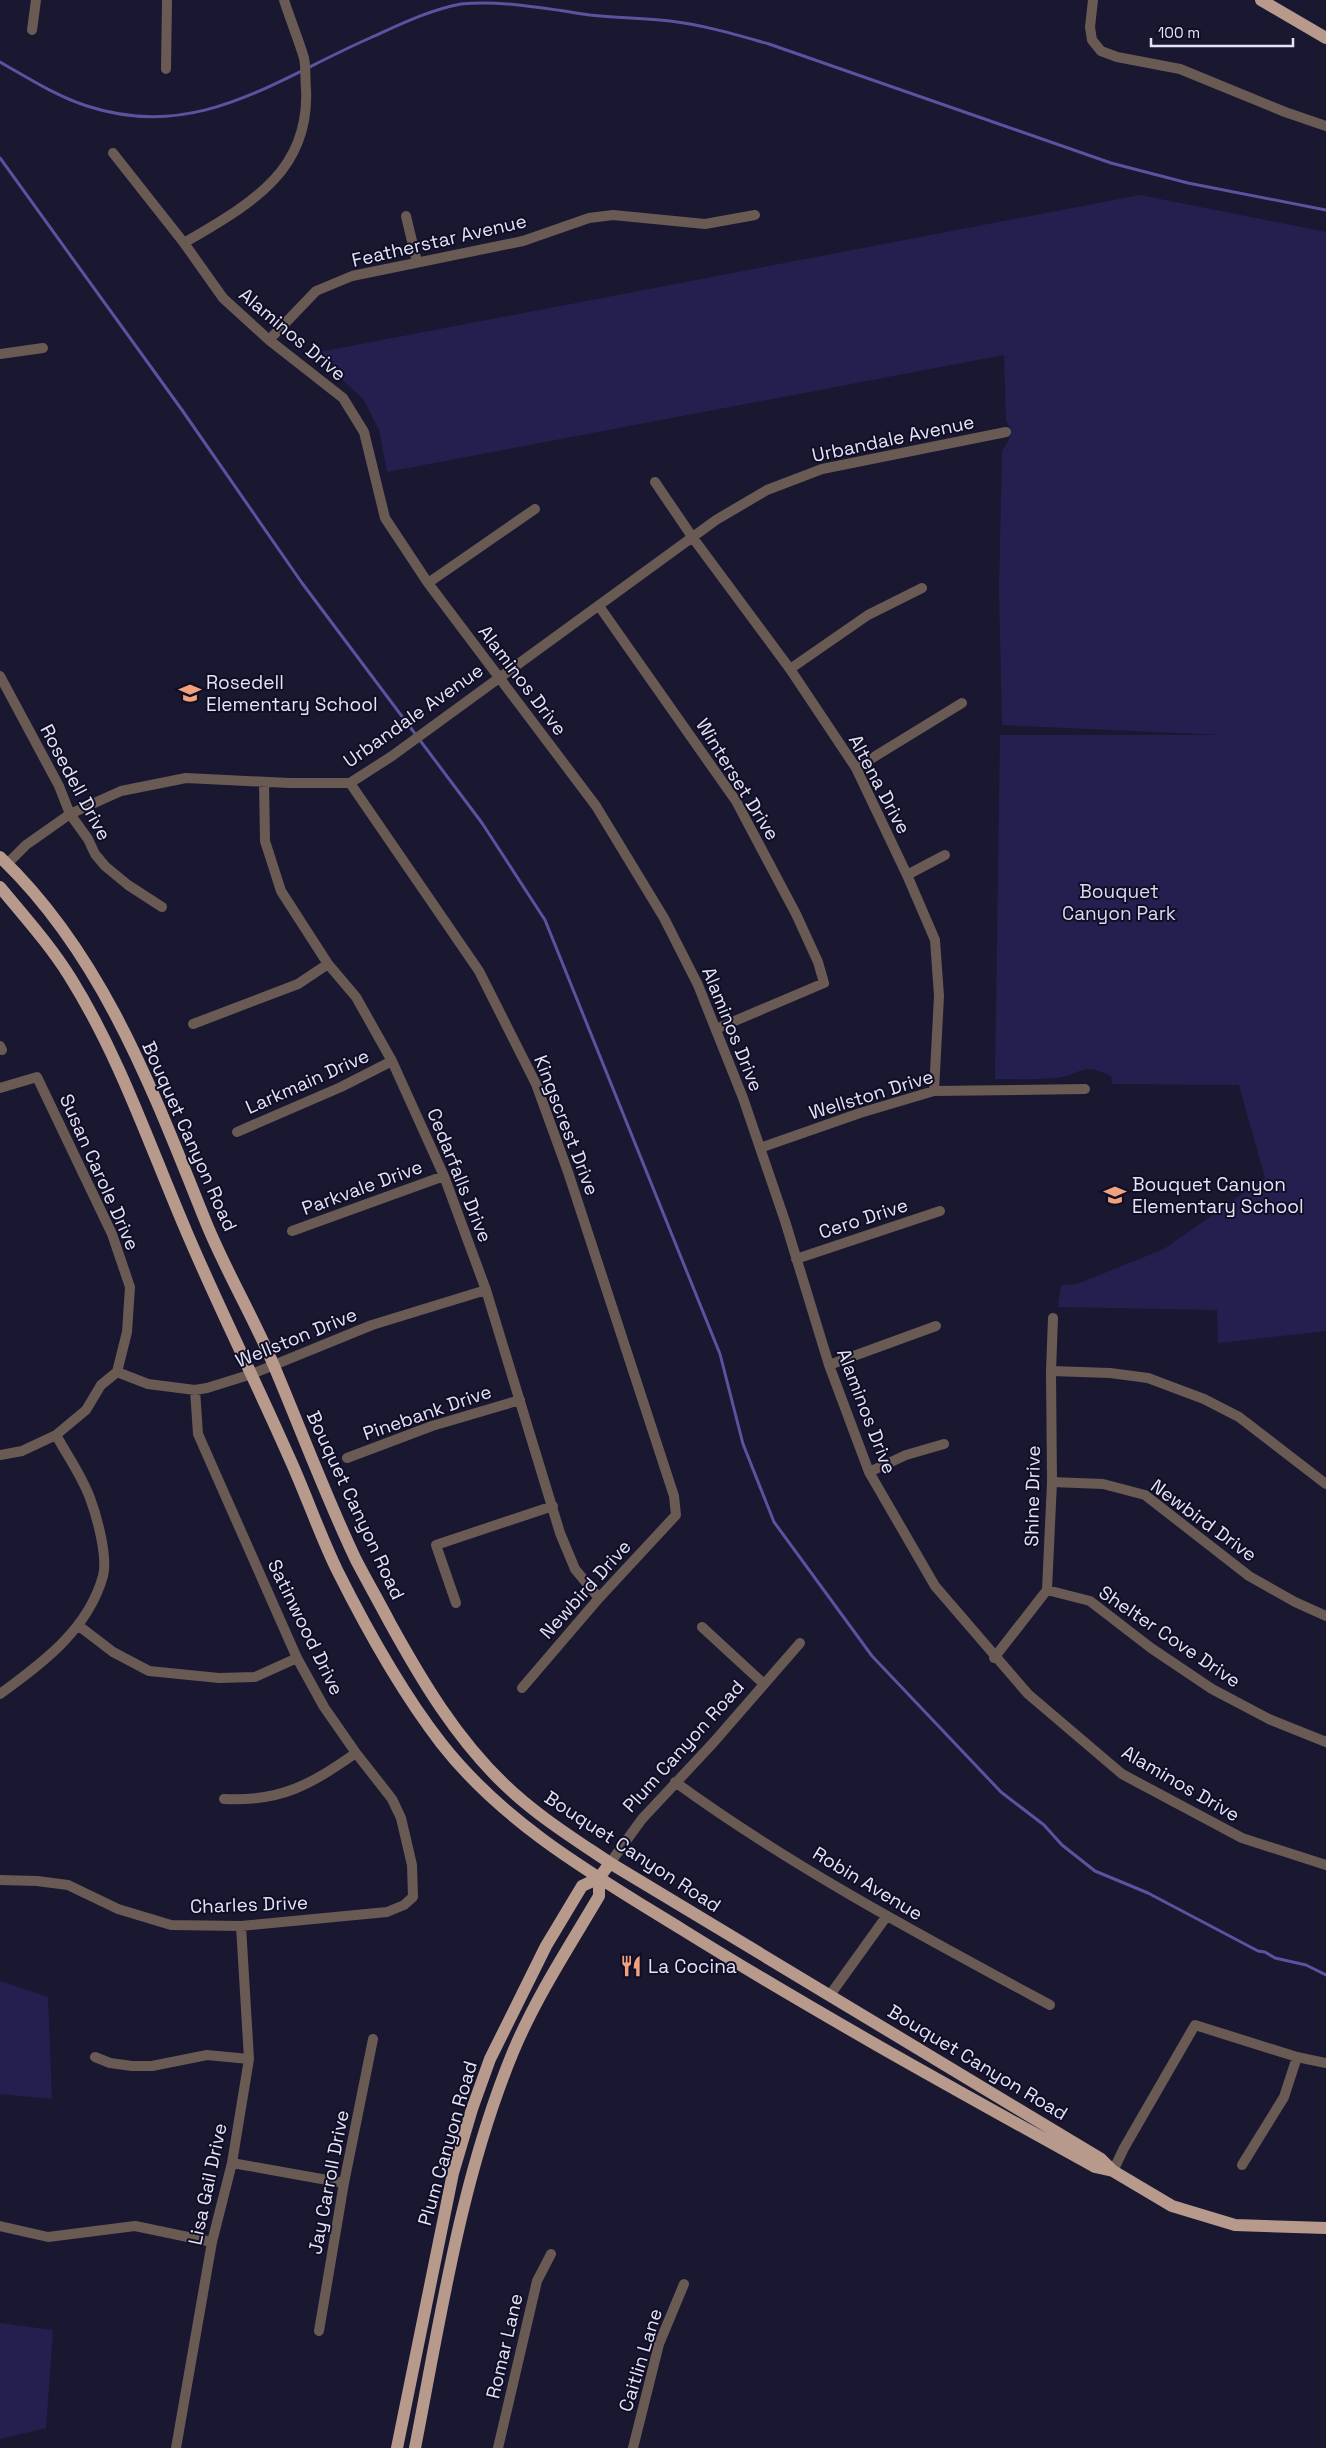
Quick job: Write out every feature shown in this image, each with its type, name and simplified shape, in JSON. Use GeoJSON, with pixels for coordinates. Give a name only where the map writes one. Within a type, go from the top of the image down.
{"type":"FeatureCollection","features":[{"type":"Feature","properties":{"kind":"main road"},"geometry":{"type":"LineString","coordinates":[[1262,0],[1326,38]]}},
{"type":"Feature","properties":{"kind":"main road","name":"Bouquet Canyon Road"},"geometry":{"type":"LineString","coordinates":[[2,864],[54,918],[88,964],[164,1115],[206,1223],[274,1365],[293,1415],[356,1559],[416,1671],[453,1726],[502,1782],[536,1814],[610,1863],[1101,2159],[1113,2171],[1172,2206],[1235,2224],[1326,2228]]}},
{"type":"Feature","properties":{"kind":"main road","name":"Bouquet Canyon Road"},"geometry":{"type":"LineString","coordinates":[[0,887],[37,930],[70,976],[99,1030],[144,1124],[186,1232],[252,1374],[336,1568],[398,1682],[443,1745],[480,1785],[526,1827],[599,1878],[763,1979],[898,2058],[1095,2167],[1113,2171]]}},
{"type":"Feature","properties":{"kind":"main road","name":"Plum Canyon Road"},"geometry":{"type":"LineString","coordinates":[[397,2448],[440,2235],[454,2173],[472,2110],[500,2036],[546,1946],[582,1886],[599,1878],[610,1863]]}},
{"type":"Feature","properties":{"kind":"main road","name":"Plum Canyon Road"},"geometry":{"type":"LineString","coordinates":[[415,2448],[464,2203],[492,2106],[514,2050],[536,2005],[599,1896],[599,1878]]}},
{"type":"Feature","properties":{"kind":"main road"},"geometry":{"type":"LineString","coordinates":[[763,1979],[777,1973],[792,1972]]}},
{"type":"Feature","properties":{"kind":"main road"},"geometry":{"type":"LineString","coordinates":[[898,2058],[909,2055],[910,2047],[908,2042]]}},
{"type":"Feature","properties":{"kind":"street"},"geometry":{"type":"LineString","coordinates":[[32,30],[36,0]]}},
{"type":"Feature","properties":{"kind":"street"},"geometry":{"type":"LineString","coordinates":[[166,69],[167,0]]}},
{"type":"Feature","properties":{"kind":"street"},"geometry":{"type":"LineString","coordinates":[[184,243],[224,219],[256,195],[286,168],[301,139],[307,109],[304,60],[284,0]]}},
{"type":"Feature","properties":{"kind":"street"},"geometry":{"type":"LineString","coordinates":[[1093,0],[1090,27],[1092,40],[1101,51],[1117,57],[1180,69],[1285,112],[1326,126]]}},
{"type":"Feature","properties":{"kind":"street","name":"Alaminos Drive"},"geometry":{"type":"LineString","coordinates":[[113,153],[184,243],[223,298],[269,340],[343,398],[364,432],[385,518],[428,583],[596,806],[632,862],[664,918],[698,985],[716,1029],[760,1148],[829,1365],[869,1472],[935,1586],[994,1658],[1028,1694],[1122,1774],[1242,1838],[1326,1865]]}},
{"type":"Feature","properties":{"kind":"street","name":"Featherstar Avenue"},"geometry":{"type":"LineString","coordinates":[[269,340],[316,291],[352,276],[523,241],[589,218],[613,215],[705,224],[755,215]]}},
{"type":"Feature","properties":{"kind":"street"},"geometry":{"type":"LineString","coordinates":[[406,216],[417,262]]}},
{"type":"Feature","properties":{"kind":"street"},"geometry":{"type":"LineString","coordinates":[[0,354],[43,348]]}},
{"type":"Feature","properties":{"kind":"street","name":"Urbandale Avenue"},"geometry":{"type":"LineString","coordinates":[[2,864],[70,814],[121,791],[186,778],[264,782],[350,782],[405,747],[498,677],[716,520],[767,490],[822,469],[1006,432]]}},
{"type":"Feature","properties":{"kind":"street","name":"Altena Drive"},"geometry":{"type":"LineString","coordinates":[[656,482],[693,538],[790,669],[856,768],[907,875],[934,940],[939,996],[934,1090]]}},
{"type":"Feature","properties":{"kind":"street"},"geometry":{"type":"LineString","coordinates":[[428,583],[535,509]]}},
{"type":"Feature","properties":{"kind":"street"},"geometry":{"type":"LineString","coordinates":[[790,669],[868,615],[922,588]]}},
{"type":"Feature","properties":{"kind":"street","name":"Winterset Drive"},"geometry":{"type":"LineString","coordinates":[[599,606],[736,801],[796,914],[818,962],[824,983],[716,1029]]}},
{"type":"Feature","properties":{"kind":"street","name":"Rosedell Drive"},"geometry":{"type":"LineString","coordinates":[[0,676],[58,785],[70,814],[88,839],[95,854],[105,866],[128,885],[162,907]]}},
{"type":"Feature","properties":{"kind":"street"},"geometry":{"type":"LineString","coordinates":[[856,768],[962,703]]}},
{"type":"Feature","properties":{"kind":"street","name":"Cedarfalls Drive"},"geometry":{"type":"LineString","coordinates":[[264,782],[265,841],[281,890],[328,964],[356,997],[392,1061],[444,1176],[486,1290],[554,1506],[560,1533],[575,1569],[598,1598]]}},
{"type":"Feature","properties":{"kind":"street","name":"Kingscrest Drive"},"geometry":{"type":"LineString","coordinates":[[350,782],[479,971],[536,1084],[568,1172],[674,1496],[676,1515]]}},
{"type":"Feature","properties":{"kind":"street"},"geometry":{"type":"LineString","coordinates":[[907,875],[944,855]]}},
{"type":"Feature","properties":{"kind":"street"},"geometry":{"type":"LineString","coordinates":[[193,1024],[298,984],[328,964]]}},
{"type":"Feature","properties":{"kind":"street","name":"Larkmain Drive"},"geometry":{"type":"LineString","coordinates":[[237,1132],[341,1088],[392,1061]]}},
{"type":"Feature","properties":{"kind":"street","name":"Susan Carole Drive"},"geometry":{"type":"LineString","coordinates":[[0,1088],[37,1077],[112,1234],[130,1287],[127,1332],[117,1372]]}},
{"type":"Feature","properties":{"kind":"street","name":"Wellston Drive"},"geometry":{"type":"LineString","coordinates":[[760,1148],[860,1113],[934,1090],[1085,1089]]}},
{"type":"Feature","properties":{"kind":"street","name":"Parkvale Drive"},"geometry":{"type":"LineString","coordinates":[[292,1232],[444,1176]]}},
{"type":"Feature","properties":{"kind":"street","name":"Cero Drive"},"geometry":{"type":"LineString","coordinates":[[796,1259],[940,1211]]}},
{"type":"Feature","properties":{"kind":"street","name":"Wellston Drive"},"geometry":{"type":"LineString","coordinates":[[117,1372],[148,1384],[195,1390],[229,1383],[372,1325],[486,1290]]}},
{"type":"Feature","properties":{"kind":"street","name":"Shine Drive"},"geometry":{"type":"LineString","coordinates":[[1047,1590],[1052,1482],[1051,1371],[1053,1318]]}},
{"type":"Feature","properties":{"kind":"street"},"geometry":{"type":"LineString","coordinates":[[829,1365],[936,1326]]}},
{"type":"Feature","properties":{"kind":"street"},"geometry":{"type":"LineString","coordinates":[[1051,1371],[1110,1373],[1148,1378],[1204,1399],[1239,1417],[1326,1484]]}},
{"type":"Feature","properties":{"kind":"street"},"geometry":{"type":"LineString","coordinates":[[0,1455],[22,1451],[56,1435],[86,1410],[102,1385],[117,1372]]}},
{"type":"Feature","properties":{"kind":"street","name":"Satinwood Drive"},"geometry":{"type":"LineString","coordinates":[[195,1390],[198,1434],[297,1658],[324,1707],[356,1753],[392,1799],[401,1818],[411,1856],[414,1883],[413,1897]]}},
{"type":"Feature","properties":{"kind":"street","name":"Pinebank Drive"},"geometry":{"type":"LineString","coordinates":[[347,1458],[432,1426],[520,1400]]}},
{"type":"Feature","properties":{"kind":"street"},"geometry":{"type":"LineString","coordinates":[[0,1694],[45,1661],[79,1626],[103,1575],[102,1538],[90,1497],[56,1435]]}},
{"type":"Feature","properties":{"kind":"street"},"geometry":{"type":"LineString","coordinates":[[869,1472],[906,1455],[944,1444]]}},
{"type":"Feature","properties":{"kind":"street","name":"Newbird Drive"},"geometry":{"type":"LineString","coordinates":[[1052,1482],[1103,1484],[1145,1495],[1249,1576],[1295,1602],[1326,1616]]}},
{"type":"Feature","properties":{"kind":"street"},"geometry":{"type":"LineString","coordinates":[[456,1603],[436,1545],[554,1506]]}},
{"type":"Feature","properties":{"kind":"street","name":"Newbird Drive"},"geometry":{"type":"LineString","coordinates":[[522,1688],[598,1598],[676,1515]]}},
{"type":"Feature","properties":{"kind":"street"},"geometry":{"type":"LineString","coordinates":[[994,1658],[1047,1590]]}},
{"type":"Feature","properties":{"kind":"street","name":"Shelter Cove Drive"},"geometry":{"type":"LineString","coordinates":[[1047,1590],[1090,1601],[1151,1648],[1212,1689],[1271,1720],[1326,1742]]}},
{"type":"Feature","properties":{"kind":"street"},"geometry":{"type":"LineString","coordinates":[[79,1626],[113,1652],[149,1671],[219,1678],[255,1677],[297,1658]]}},
{"type":"Feature","properties":{"kind":"street"},"geometry":{"type":"LineString","coordinates":[[702,1627],[764,1684]]}},
{"type":"Feature","properties":{"kind":"street","name":"Plum Canyon Road"},"geometry":{"type":"LineString","coordinates":[[610,1863],[631,1832],[674,1782],[713,1743],[800,1643]]}},
{"type":"Feature","properties":{"kind":"street"},"geometry":{"type":"LineString","coordinates":[[224,1799],[244,1800],[285,1794],[315,1781],[356,1753]]}},
{"type":"Feature","properties":{"kind":"street","name":"Robin Avenue"},"geometry":{"type":"LineString","coordinates":[[674,1782],[720,1815],[886,1917],[1050,2005]]}},
{"type":"Feature","properties":{"kind":"street","name":"Charles Drive"},"geometry":{"type":"LineString","coordinates":[[0,1880],[37,1881],[68,1886],[118,1909],[171,1925],[241,1926],[387,1912],[404,1905],[413,1897]]}},
{"type":"Feature","properties":{"kind":"street"},"geometry":{"type":"LineString","coordinates":[[830,1995],[886,1917]]}},
{"type":"Feature","properties":{"kind":"street","name":"Lisa Gail Drive"},"geometry":{"type":"LineString","coordinates":[[176,2448],[212,2242],[232,2163],[249,2060],[241,1926]]}},
{"type":"Feature","properties":{"kind":"street"},"geometry":{"type":"LineString","coordinates":[[1113,2171],[1124,2148],[1195,2025],[1297,2057],[1326,2062]]}},
{"type":"Feature","properties":{"kind":"street","name":"Jay Carroll Drive"},"geometry":{"type":"LineString","coordinates":[[319,2331],[344,2183],[374,2039]]}},
{"type":"Feature","properties":{"kind":"street"},"geometry":{"type":"LineString","coordinates":[[95,2057],[110,2063],[132,2066],[152,2066],[207,2056],[249,2060]]}},
{"type":"Feature","properties":{"kind":"street"},"geometry":{"type":"LineString","coordinates":[[1242,2166],[1284,2097],[1297,2057]]}},
{"type":"Feature","properties":{"kind":"street"},"geometry":{"type":"LineString","coordinates":[[232,2163],[344,2183]]}},
{"type":"Feature","properties":{"kind":"street"},"geometry":{"type":"LineString","coordinates":[[0,2226],[48,2238],[134,2226],[212,2242]]}},
{"type":"Feature","properties":{"kind":"street","name":"Romar Lane"},"geometry":{"type":"LineString","coordinates":[[498,2448],[537,2281],[550,2254]]}},
{"type":"Feature","properties":{"kind":"street","name":"Caitlin Lane"},"geometry":{"type":"LineString","coordinates":[[633,2448],[659,2344],[684,2284]]}},
{"type":"Feature","properties":{"kind":"green space","name":"Bouquet Canyon Park"},"geometry":{"type":"Polygon","coordinates":[[[1140,195],[1326,232],[1326,1331],[1218,1343],[1217,1310],[1058,1307],[1061,1285],[1077,1284],[1164,1249],[1265,1178],[1239,1085],[1112,1084],[1111,1076],[1087,1069],[1055,1078],[995,1079],[1000,735],[1223,735],[1002,725],[999,589],[1002,451],[1011,433],[1006,421],[1004,355],[387,472],[379,430],[364,400],[314,353],[1140,195]]]}},
{"type":"Feature","properties":{"kind":"green space"},"geometry":{"type":"Polygon","coordinates":[[[0,1981],[48,1997],[52,2099],[0,2094],[0,1981]]]}},
{"type":"Feature","properties":{"kind":"green space"},"geometry":{"type":"Polygon","coordinates":[[[0,2323],[53,2330],[46,2428],[0,2439],[0,2323]]]}},
{"type":"Feature","properties":{"kind":"waterway"},"geometry":{"type":"LineString","coordinates":[[0,62],[53,92],[87,106],[127,115],[164,116],[200,111],[234,101],[403,23],[437,10],[461,4],[509,4],[590,15],[670,21],[708,28],[769,44],[1111,163],[1188,183],[1326,210]]}},
{"type":"Feature","properties":{"kind":"waterway"},"geometry":{"type":"LineString","coordinates":[[0,158],[182,410],[302,583],[482,823],[545,920],[720,1354],[743,1444],[774,1522],[872,1656],[1001,1792],[1044,1825],[1062,1845],[1095,1871],[1148,1893],[1258,1951],[1265,1952],[1275,1958],[1306,1965],[1326,1975]]}},
{"type":"Feature","properties":{"kind":"place","name":"Rosedell Elementary School"},"geometry":{"type":"Point","coordinates":[190,693]}},
{"type":"Feature","properties":{"kind":"place","name":"Bouquet Canyon Elementary School"},"geometry":{"type":"Point","coordinates":[1115,1195]}},
{"type":"Feature","properties":{"kind":"place","name":"La Cocina"},"geometry":{"type":"Point","coordinates":[631,1966]}}]}
